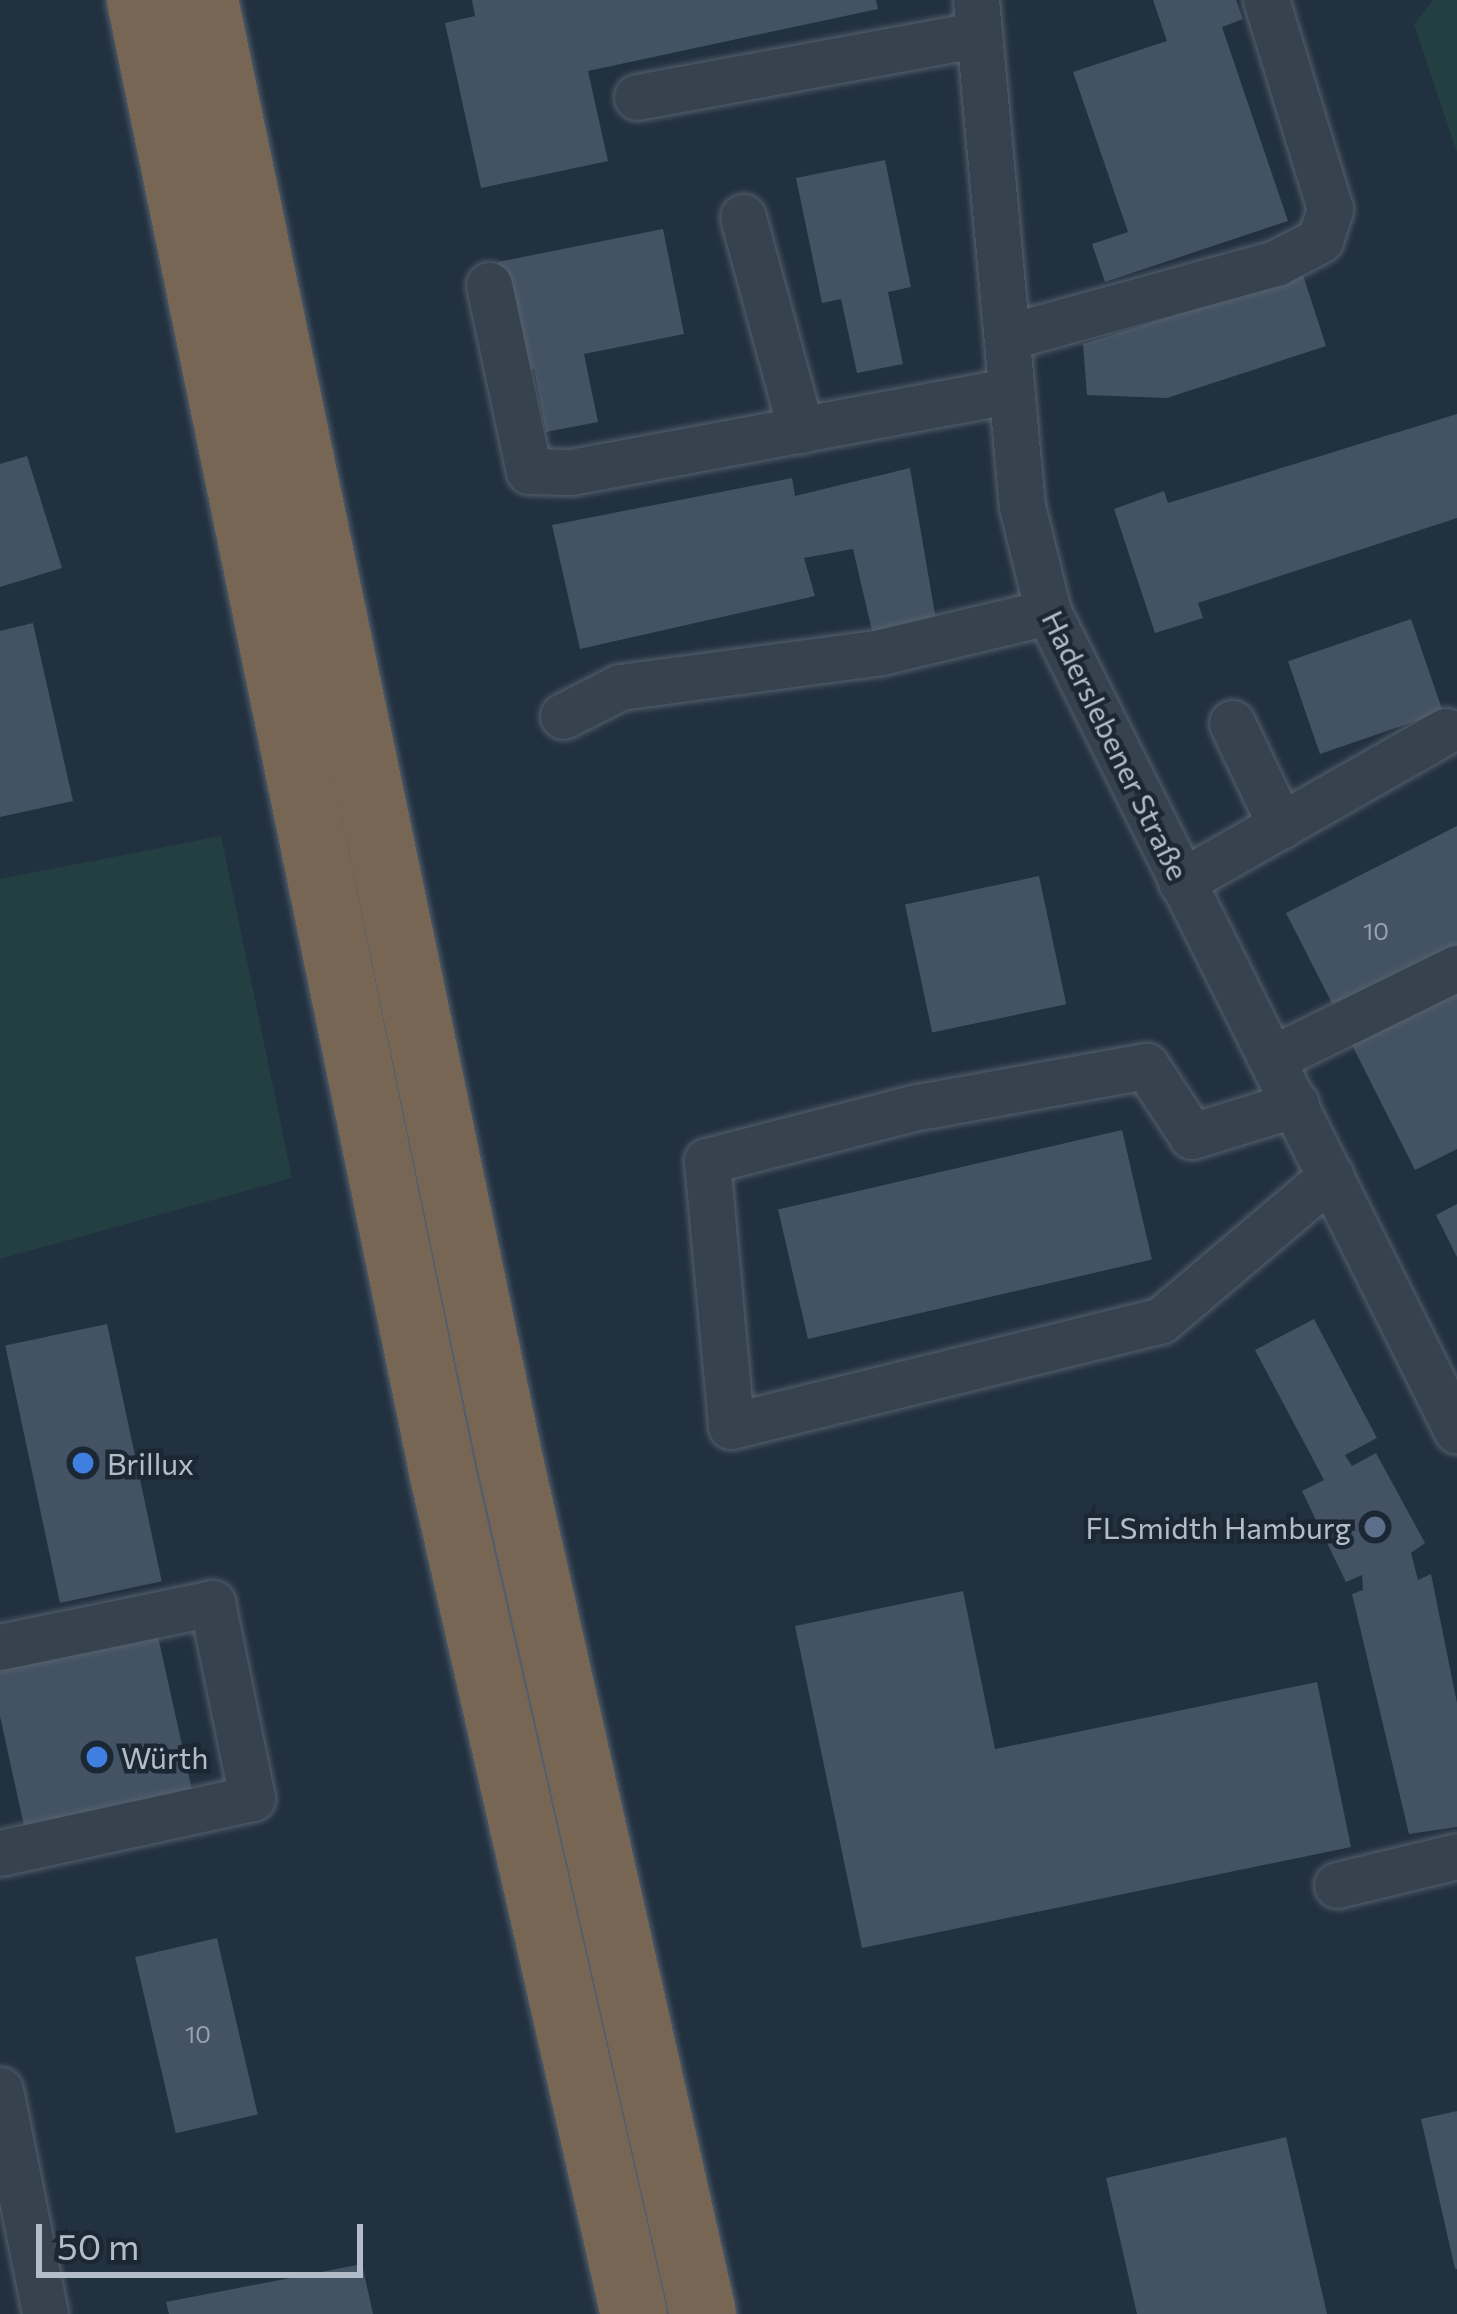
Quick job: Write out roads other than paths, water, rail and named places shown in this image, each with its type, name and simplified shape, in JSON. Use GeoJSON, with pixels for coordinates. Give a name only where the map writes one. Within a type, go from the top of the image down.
{"type":"FeatureCollection","features":[{"type":"Feature","properties":{"kind":"highway"},"geometry":{"type":"LineString","coordinates":[[140,0],[443,1475],[634,2314]]}},
{"type":"Feature","properties":{"kind":"highway"},"geometry":{"type":"LineString","coordinates":[[206,0],[271,338],[508,1452],[704,2314]]}},
{"type":"Feature","properties":{"kind":"highway"},"geometry":{"type":"LineString","coordinates":[[250,0],[271,338]]}},
{"type":"Feature","properties":{"kind":"street"},"geometry":{"type":"LineString","coordinates":[[1007,338],[1276,263],[1320,240],[1330,209],[1266,0]]}},
{"type":"Feature","properties":{"kind":"street"},"geometry":{"type":"LineString","coordinates":[[637,97],[977,17]]}},
{"type":"Feature","properties":{"kind":"street","name":"Haderslebener Straße"},"geometry":{"type":"LineString","coordinates":[[977,17],[1022,506],[1048,612],[1457,1431]]}},
{"type":"Feature","properties":{"kind":"street"},"geometry":{"type":"LineString","coordinates":[[743,217],[801,430]]}},
{"type":"Feature","properties":{"kind":"street"},"geometry":{"type":"LineString","coordinates":[[489,285],[529,471],[571,472],[1010,391]]}},
{"type":"Feature","properties":{"kind":"street"},"geometry":{"type":"LineString","coordinates":[[563,716],[620,687],[881,652],[1048,612]]}},
{"type":"Feature","properties":{"kind":"street"},"geometry":{"type":"LineString","coordinates":[[1232,723],[1281,826]]}},
{"type":"Feature","properties":{"kind":"street"},"geometry":{"type":"LineString","coordinates":[[1181,882],[1446,731]]}},
{"type":"Feature","properties":{"kind":"street"},"geometry":{"type":"LineString","coordinates":[[1274,1058],[1457,968]]}},
{"type":"Feature","properties":{"kind":"street"},"geometry":{"type":"LineString","coordinates":[[1296,1104],[1192,1136],[1146,1066],[917,1107],[706,1161],[731,1426],[1160,1321],[1331,1176]]}},
{"type":"Feature","properties":{"kind":"street"},"geometry":{"type":"LineString","coordinates":[[0,1647],[212,1604],[252,1798],[0,1853]]}},
{"type":"Feature","properties":{"kind":"street"},"geometry":{"type":"LineString","coordinates":[[1337,1885],[1457,1856]]}},
{"type":"Feature","properties":{"kind":"street"},"geometry":{"type":"LineString","coordinates":[[0,2090],[17,2250],[45,2314]]}},
{"type":"Feature","properties":{"kind":"place","name":"Brillux"},"geometry":{"type":"Point","coordinates":[83,1463]}},
{"type":"Feature","properties":{"kind":"place","name":"FLSmidth Hamburg"},"geometry":{"type":"Point","coordinates":[1375,1527]}},
{"type":"Feature","properties":{"kind":"place","name":"Würth"},"geometry":{"type":"Point","coordinates":[97,1757]}}]}
